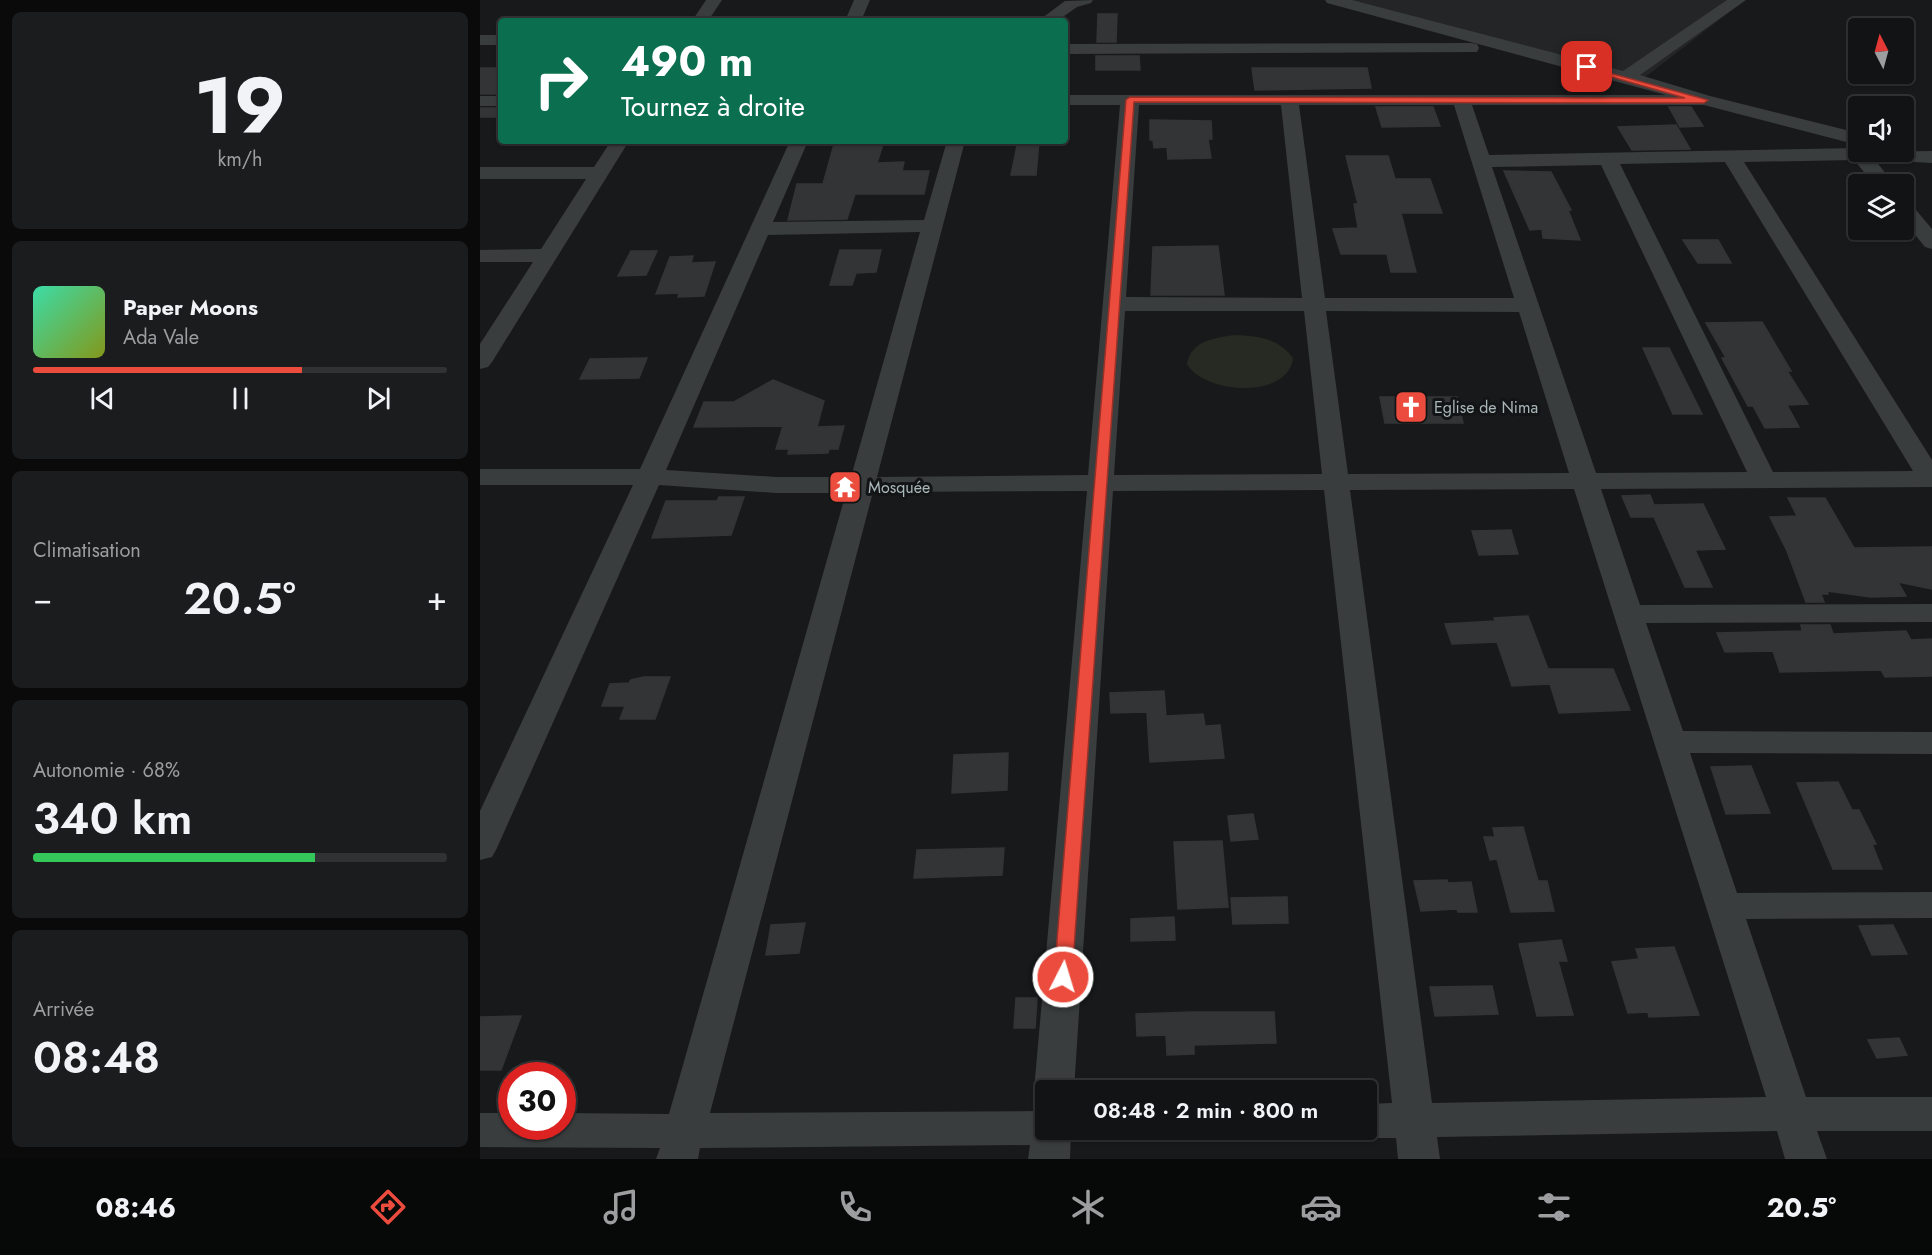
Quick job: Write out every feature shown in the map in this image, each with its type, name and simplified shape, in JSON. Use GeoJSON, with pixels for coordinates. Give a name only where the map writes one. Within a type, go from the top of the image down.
{"type":"FeatureCollection","features":[{"type":"Feature","properties":{"kind":"street"},"geometry":{"type":"LineString","coordinates":[[702,18],[714,0]]}},
{"type":"Feature","properties":{"kind":"street"},"geometry":{"type":"LineString","coordinates":[[854,18],[862,0]]}},
{"type":"Feature","properties":{"kind":"street"},"geometry":{"type":"LineString","coordinates":[[1050,18],[1071,4],[1085,0]]}},
{"type":"Feature","properties":{"kind":"street"},"geometry":{"type":"LineString","coordinates":[[1333,0],[1508,48],[1626,77],[1848,143]]}},
{"type":"Feature","properties":{"kind":"street"},"geometry":{"type":"LineString","coordinates":[[1626,77],[1738,0]]}},
{"type":"Feature","properties":{"kind":"street"},"geometry":{"type":"LineString","coordinates":[[480,40],[498,40]]}},
{"type":"Feature","properties":{"kind":"street"},"geometry":{"type":"LineString","coordinates":[[1068,49],[1508,48]]}},
{"type":"Feature","properties":{"kind":"street"},"geometry":{"type":"LineString","coordinates":[[1289,99],[1419,1159]]}},
{"type":"Feature","properties":{"kind":"street"},"geometry":{"type":"LineString","coordinates":[[1068,100],[1704,100]]}},
{"type":"Feature","properties":{"kind":"street"},"geometry":{"type":"LineString","coordinates":[[1055,1080],[1130,100]]}},
{"type":"Feature","properties":{"kind":"street"},"geometry":{"type":"LineString","coordinates":[[1461,100],[1806,1159]]}},
{"type":"Feature","properties":{"kind":"street"},"geometry":{"type":"LineString","coordinates":[[480,101],[498,101]]}},
{"type":"Feature","properties":{"kind":"street"},"geometry":{"type":"LineString","coordinates":[[481,360],[619,144]]}},
{"type":"Feature","properties":{"kind":"street"},"geometry":{"type":"LineString","coordinates":[[480,848],[650,477],[798,144]]}},
{"type":"Feature","properties":{"kind":"street"},"geometry":{"type":"LineString","coordinates":[[681,1145],[955,144]]}},
{"type":"Feature","properties":{"kind":"street"},"geometry":{"type":"LineString","coordinates":[[1481,161],[1731,157],[1848,147]]}},
{"type":"Feature","properties":{"kind":"street"},"geometry":{"type":"LineString","coordinates":[[1914,152],[1932,157]]}},
{"type":"Feature","properties":{"kind":"street"},"geometry":{"type":"LineString","coordinates":[[1914,154],[1932,157]]}},
{"type":"Feature","properties":{"kind":"street"},"geometry":{"type":"LineString","coordinates":[[1731,157],[1932,479]]}},
{"type":"Feature","properties":{"kind":"street"},"geometry":{"type":"LineString","coordinates":[[1608,159],[1764,480]]}},
{"type":"Feature","properties":{"kind":"street"},"geometry":{"type":"LineString","coordinates":[[480,173],[599,173]]}},
{"type":"Feature","properties":{"kind":"street"},"geometry":{"type":"LineString","coordinates":[[1914,220],[1932,243]]}},
{"type":"Feature","properties":{"kind":"street"},"geometry":{"type":"LineString","coordinates":[[759,229],[931,226]]}},
{"type":"Feature","properties":{"kind":"street"},"geometry":{"type":"LineString","coordinates":[[480,255],[548,255]]}},
{"type":"Feature","properties":{"kind":"street"},"geometry":{"type":"LineString","coordinates":[[1115,304],[1528,305]]}},
{"type":"Feature","properties":{"kind":"street"},"geometry":{"type":"LineString","coordinates":[[480,477],[650,477],[776,485],[1932,479]]}},
{"type":"Feature","properties":{"kind":"street"},"geometry":{"type":"LineString","coordinates":[[1629,614],[1932,614]]}},
{"type":"Feature","properties":{"kind":"street"},"geometry":{"type":"LineString","coordinates":[[1671,742],[1932,743]]}},
{"type":"Feature","properties":{"kind":"street"},"geometry":{"type":"LineString","coordinates":[[1724,906],[1932,905]]}},
{"type":"Feature","properties":{"kind":"street"},"geometry":{"type":"LineString","coordinates":[[1377,1121],[1932,1114]]}},
{"type":"Feature","properties":{"kind":"street"},"geometry":{"type":"LineString","coordinates":[[480,1130],[681,1145],[1035,1129]]}},
{"type":"Feature","properties":{"kind":"street"},"geometry":{"type":"LineString","coordinates":[[1049,1159],[1050,1140]]}},
{"type":"Feature","properties":{"kind":"shaded area"},"geometry":{"type":"Polygon","coordinates":[[[1350,0],[1745,0],[1644,78],[1350,0]]]}},
{"type":"Feature","properties":{"kind":"shaded area"},"geometry":{"type":"Polygon","coordinates":[[[1234,335],[1259,337],[1281,346],[1293,358],[1288,371],[1277,381],[1262,386],[1227,387],[1197,374],[1187,364],[1193,350],[1204,342],[1234,335]]]}},
{"type":"Feature","properties":{"kind":"building"},"geometry":{"type":"Polygon","coordinates":[[[1098,14],[1117,14],[1116,42],[1097,42],[1098,14]]]}},
{"type":"Feature","properties":{"kind":"building"},"geometry":{"type":"Polygon","coordinates":[[[1096,56],[1139,56],[1140,70],[1096,70],[1096,56]]]}},
{"type":"Feature","properties":{"kind":"building"},"geometry":{"type":"Polygon","coordinates":[[[480,68],[498,68],[498,94],[480,94],[480,68]]]}},
{"type":"Feature","properties":{"kind":"building"},"geometry":{"type":"Polygon","coordinates":[[[1252,68],[1367,68],[1371,88],[1255,90],[1252,68]]]}},
{"type":"Feature","properties":{"kind":"building"},"geometry":{"type":"Polygon","coordinates":[[[1376,107],[1433,107],[1440,126],[1382,127],[1376,107]]]}},
{"type":"Feature","properties":{"kind":"building"},"geometry":{"type":"Polygon","coordinates":[[[1669,107],[1691,107],[1703,126],[1680,127],[1669,107]]]}},
{"type":"Feature","properties":{"kind":"building"},"geometry":{"type":"Polygon","coordinates":[[[480,108],[498,108],[498,117],[480,117],[480,108]]]}},
{"type":"Feature","properties":{"kind":"building"},"geometry":{"type":"Polygon","coordinates":[[[1150,120],[1211,121],[1212,139],[1208,139],[1211,158],[1168,159],[1167,147],[1154,148],[1153,140],[1150,140],[1150,120]]]}},
{"type":"Feature","properties":{"kind":"building"},"geometry":{"type":"Polygon","coordinates":[[[1676,125],[1690,149],[1632,150],[1618,127],[1676,125]]]}},
{"type":"Feature","properties":{"kind":"building"},"geometry":{"type":"Polygon","coordinates":[[[834,144],[883,144],[877,163],[904,162],[902,171],[929,171],[924,194],[855,194],[847,219],[788,220],[797,184],[823,184],[834,144]]]}},
{"type":"Feature","properties":{"kind":"building"},"geometry":{"type":"Polygon","coordinates":[[[1017,144],[1039,144],[1036,175],[1011,175],[1017,144]]]}},
{"type":"Feature","properties":{"kind":"building"},"geometry":{"type":"Polygon","coordinates":[[[1346,156],[1388,156],[1395,179],[1430,179],[1442,213],[1401,213],[1416,272],[1391,272],[1387,254],[1341,254],[1333,229],[1358,228],[1354,204],[1358,204],[1346,156]]]}},
{"type":"Feature","properties":{"kind":"building"},"geometry":{"type":"Polygon","coordinates":[[[1504,171],[1551,172],[1571,210],[1568,210],[1580,240],[1543,238],[1542,229],[1530,230],[1504,171]]]}},
{"type":"Feature","properties":{"kind":"building"},"geometry":{"type":"Polygon","coordinates":[[[1683,240],[1718,240],[1731,263],[1698,263],[1683,240]]]}},
{"type":"Feature","properties":{"kind":"building"},"geometry":{"type":"Polygon","coordinates":[[[1218,246],[1224,295],[1151,295],[1153,247],[1218,246]]]}},
{"type":"Feature","properties":{"kind":"building"},"geometry":{"type":"Polygon","coordinates":[[[840,250],[881,250],[876,272],[856,273],[852,285],[830,285],[840,250]]]}},
{"type":"Feature","properties":{"kind":"building"},"geometry":{"type":"Polygon","coordinates":[[[631,251],[657,251],[646,275],[618,276],[631,251]]]}},
{"type":"Feature","properties":{"kind":"building"},"geometry":{"type":"Polygon","coordinates":[[[693,256],[691,263],[715,262],[704,296],[678,297],[679,293],[656,294],[670,257],[693,256]]]}},
{"type":"Feature","properties":{"kind":"building"},"geometry":{"type":"Polygon","coordinates":[[[1762,322],[1791,371],[1787,371],[1808,404],[1787,405],[1799,427],[1765,428],[1753,406],[1748,406],[1722,358],[1726,358],[1706,323],[1762,322]]]}},
{"type":"Feature","properties":{"kind":"building"},"geometry":{"type":"Polygon","coordinates":[[[1643,348],[1669,348],[1702,414],[1673,414],[1643,348]]]}},
{"type":"Feature","properties":{"kind":"building"},"geometry":{"type":"Polygon","coordinates":[[[647,358],[639,378],[580,379],[590,359],[647,358]]]}},
{"type":"Feature","properties":{"kind":"building"},"geometry":{"type":"Polygon","coordinates":[[[773,380],[824,401],[817,427],[844,426],[838,449],[829,449],[828,453],[788,454],[789,449],[776,449],[783,426],[694,427],[704,402],[734,402],[773,380]]]}},
{"type":"Feature","properties":{"kind":"building"},"geometry":{"type":"Polygon","coordinates":[[[1380,397],[1457,397],[1463,423],[1385,423],[1380,397]]]}},
{"type":"Feature","properties":{"kind":"building"},"geometry":{"type":"Polygon","coordinates":[[[1650,495],[1654,505],[1703,504],[1725,549],[1695,550],[1712,587],[1685,587],[1654,517],[1631,517],[1622,496],[1650,495]]]}},
{"type":"Feature","properties":{"kind":"building"},"geometry":{"type":"Polygon","coordinates":[[[719,497],[744,497],[731,535],[652,538],[666,501],[717,501],[719,497]]]}},
{"type":"Feature","properties":{"kind":"building"},"geometry":{"type":"Polygon","coordinates":[[[1788,498],[1825,498],[1854,548],[1932,547],[1932,589],[1898,582],[1906,596],[1871,597],[1827,591],[1828,594],[1821,594],[1824,602],[1806,602],[1787,551],[1770,517],[1797,516],[1788,498]]]}},
{"type":"Feature","properties":{"kind":"building"},"geometry":{"type":"Polygon","coordinates":[[[1511,530],[1518,554],[1479,555],[1472,531],[1511,530]]]}},
{"type":"Feature","properties":{"kind":"building"},"geometry":{"type":"Polygon","coordinates":[[[1528,616],[1548,669],[1613,669],[1630,710],[1559,713],[1550,684],[1512,686],[1497,642],[1452,644],[1445,624],[1495,621],[1494,618],[1528,616]]]}},
{"type":"Feature","properties":{"kind":"building"},"geometry":{"type":"Polygon","coordinates":[[[1801,625],[1830,625],[1833,634],[1906,631],[1911,640],[1932,639],[1932,676],[1885,677],[1881,670],[1780,672],[1773,651],[1725,652],[1717,633],[1802,631],[1801,625]]]}},
{"type":"Feature","properties":{"kind":"building"},"geometry":{"type":"Polygon","coordinates":[[[644,677],[670,677],[655,719],[620,719],[625,706],[602,706],[610,684],[629,683],[631,680],[644,677]]]}},
{"type":"Feature","properties":{"kind":"building"},"geometry":{"type":"Polygon","coordinates":[[[1164,691],[1166,716],[1203,714],[1205,726],[1220,725],[1224,758],[1150,762],[1147,712],[1111,713],[1110,693],[1164,691]]]}},
{"type":"Feature","properties":{"kind":"building"},"geometry":{"type":"Polygon","coordinates":[[[1008,753],[1007,790],[952,793],[954,755],[1008,753]]]}},
{"type":"Feature","properties":{"kind":"building"},"geometry":{"type":"Polygon","coordinates":[[[1751,766],[1770,813],[1726,814],[1711,767],[1751,766]]]}},
{"type":"Feature","properties":{"kind":"building"},"geometry":{"type":"Polygon","coordinates":[[[1838,782],[1852,810],[1859,810],[1876,844],[1872,844],[1882,869],[1833,869],[1797,783],[1838,782]]]}},
{"type":"Feature","properties":{"kind":"building"},"geometry":{"type":"Polygon","coordinates":[[[1253,814],[1258,839],[1231,841],[1228,816],[1253,814]]]}},
{"type":"Feature","properties":{"kind":"building"},"geometry":{"type":"Polygon","coordinates":[[[1523,827],[1538,881],[1547,881],[1554,911],[1511,912],[1497,859],[1490,860],[1484,837],[1495,837],[1493,828],[1523,827]]]}},
{"type":"Feature","properties":{"kind":"building"},"geometry":{"type":"Polygon","coordinates":[[[1222,841],[1228,907],[1178,909],[1174,842],[1222,841]]]}},
{"type":"Feature","properties":{"kind":"building"},"geometry":{"type":"Polygon","coordinates":[[[1004,848],[1002,875],[914,878],[917,850],[1004,848]]]}},
{"type":"Feature","properties":{"kind":"building"},"geometry":{"type":"Polygon","coordinates":[[[1447,880],[1448,883],[1471,882],[1477,912],[1458,912],[1457,909],[1421,911],[1414,881],[1447,880]]]}},
{"type":"Feature","properties":{"kind":"building"},"geometry":{"type":"Polygon","coordinates":[[[1287,897],[1288,923],[1233,924],[1231,898],[1287,897]]]}},
{"type":"Feature","properties":{"kind":"building"},"geometry":{"type":"Polygon","coordinates":[[[1174,917],[1175,940],[1131,941],[1131,919],[1174,917]]]}},
{"type":"Feature","properties":{"kind":"building"},"geometry":{"type":"Polygon","coordinates":[[[805,923],[799,953],[766,955],[771,925],[805,923]]]}},
{"type":"Feature","properties":{"kind":"building"},"geometry":{"type":"Polygon","coordinates":[[[1893,925],[1907,954],[1872,955],[1859,926],[1893,925]]]}},
{"type":"Feature","properties":{"kind":"building"},"geometry":{"type":"Polygon","coordinates":[[[1561,940],[1567,961],[1558,961],[1573,1015],[1537,1016],[1519,944],[1561,940]]]}},
{"type":"Feature","properties":{"kind":"building"},"geometry":{"type":"Polygon","coordinates":[[[1674,947],[1699,1015],[1649,1017],[1648,1012],[1628,1013],[1612,962],[1639,959],[1636,949],[1674,947]]]}},
{"type":"Feature","properties":{"kind":"building"},"geometry":{"type":"Polygon","coordinates":[[[1492,986],[1498,1014],[1435,1016],[1430,987],[1492,986]]]}},
{"type":"Feature","properties":{"kind":"building"},"geometry":{"type":"Polygon","coordinates":[[[1016,998],[1037,998],[1035,1028],[1014,1028],[1016,998]]]}},
{"type":"Feature","properties":{"kind":"building"},"geometry":{"type":"Polygon","coordinates":[[[1274,1012],[1276,1043],[1194,1045],[1194,1054],[1167,1055],[1166,1035],[1137,1036],[1136,1014],[1274,1012]]]}},
{"type":"Feature","properties":{"kind":"building"},"geometry":{"type":"Polygon","coordinates":[[[521,1016],[504,1062],[498,1062],[498,1070],[480,1070],[480,1017],[521,1016]]]}},
{"type":"Feature","properties":{"kind":"building"},"geometry":{"type":"Polygon","coordinates":[[[1899,1038],[1907,1055],[1877,1058],[1868,1040],[1899,1038]]]}},
{"type":"Feature","properties":{"kind":"place","name":"Eglise de Nima"},"geometry":{"type":"Point","coordinates":[1411,407]}},
{"type":"Feature","properties":{"kind":"place","name":"Mosquée"},"geometry":{"type":"Point","coordinates":[845,487]}},
{"type":"Feature","properties":{"kind":"route"},"geometry":{"type":"LineString","coordinates":[[1063,977],[1130,100],[1704,100],[1587,67]]}}]}
